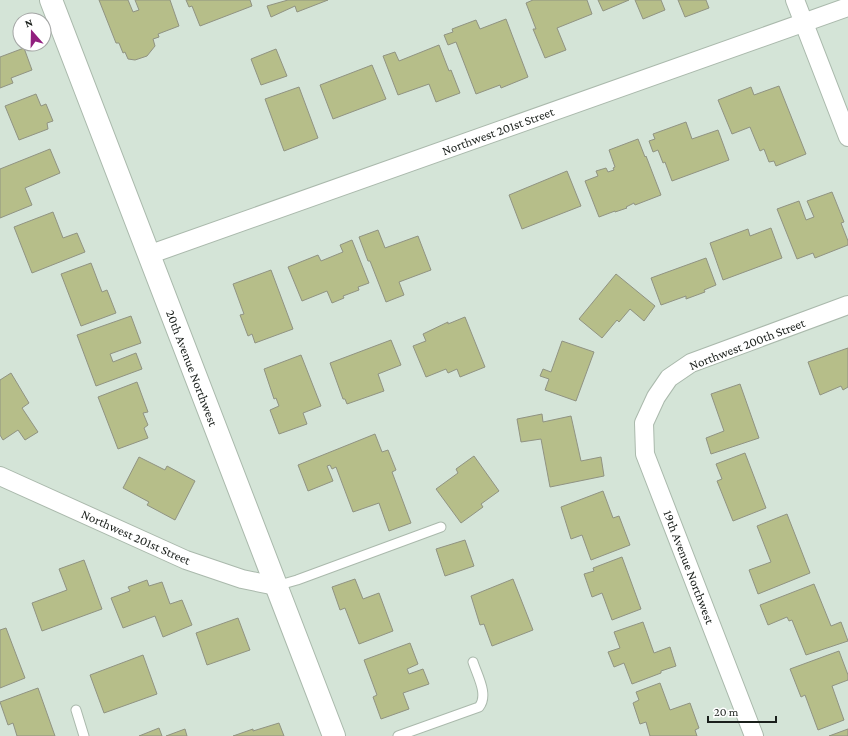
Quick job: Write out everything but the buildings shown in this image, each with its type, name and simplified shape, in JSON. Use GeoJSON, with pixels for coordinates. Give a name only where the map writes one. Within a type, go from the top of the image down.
{"type":"FeatureCollection","features":[{"type":"Feature","properties":{"kind":"street","name":"20th Avenue Northwest"},"geometry":{"type":"LineString","coordinates":[[51,0],[334,736]]}},
{"type":"Feature","properties":{"kind":"street"},"geometry":{"type":"LineString","coordinates":[[796,0],[848,136]]}},
{"type":"Feature","properties":{"kind":"street","name":"Northwest 201st Street"},"geometry":{"type":"LineString","coordinates":[[148,255],[848,7]]}},
{"type":"Feature","properties":{"kind":"street","name":"Northwest 200th Street"},"geometry":{"type":"LineString","coordinates":[[656,397],[669,378],[691,363],[848,305]]}},
{"type":"Feature","properties":{"kind":"street","name":"19th Avenue Northwest"},"geometry":{"type":"LineString","coordinates":[[656,397],[644,424],[646,454],[754,736]]}},
{"type":"Feature","properties":{"kind":"street","name":"Northwest 201st Street"},"geometry":{"type":"LineString","coordinates":[[0,476],[186,560],[242,579],[276,586]]}},
{"type":"Feature","properties":{"kind":"lane"},"geometry":{"type":"LineString","coordinates":[[276,586],[297,580],[441,528]]}},
{"type":"Feature","properties":{"kind":"lane"},"geometry":{"type":"LineString","coordinates":[[398,736],[479,707],[483,702],[484,696],[473,662]]}},
{"type":"Feature","properties":{"kind":"lane"},"geometry":{"type":"LineString","coordinates":[[76,710],[84,736]]}}]}
